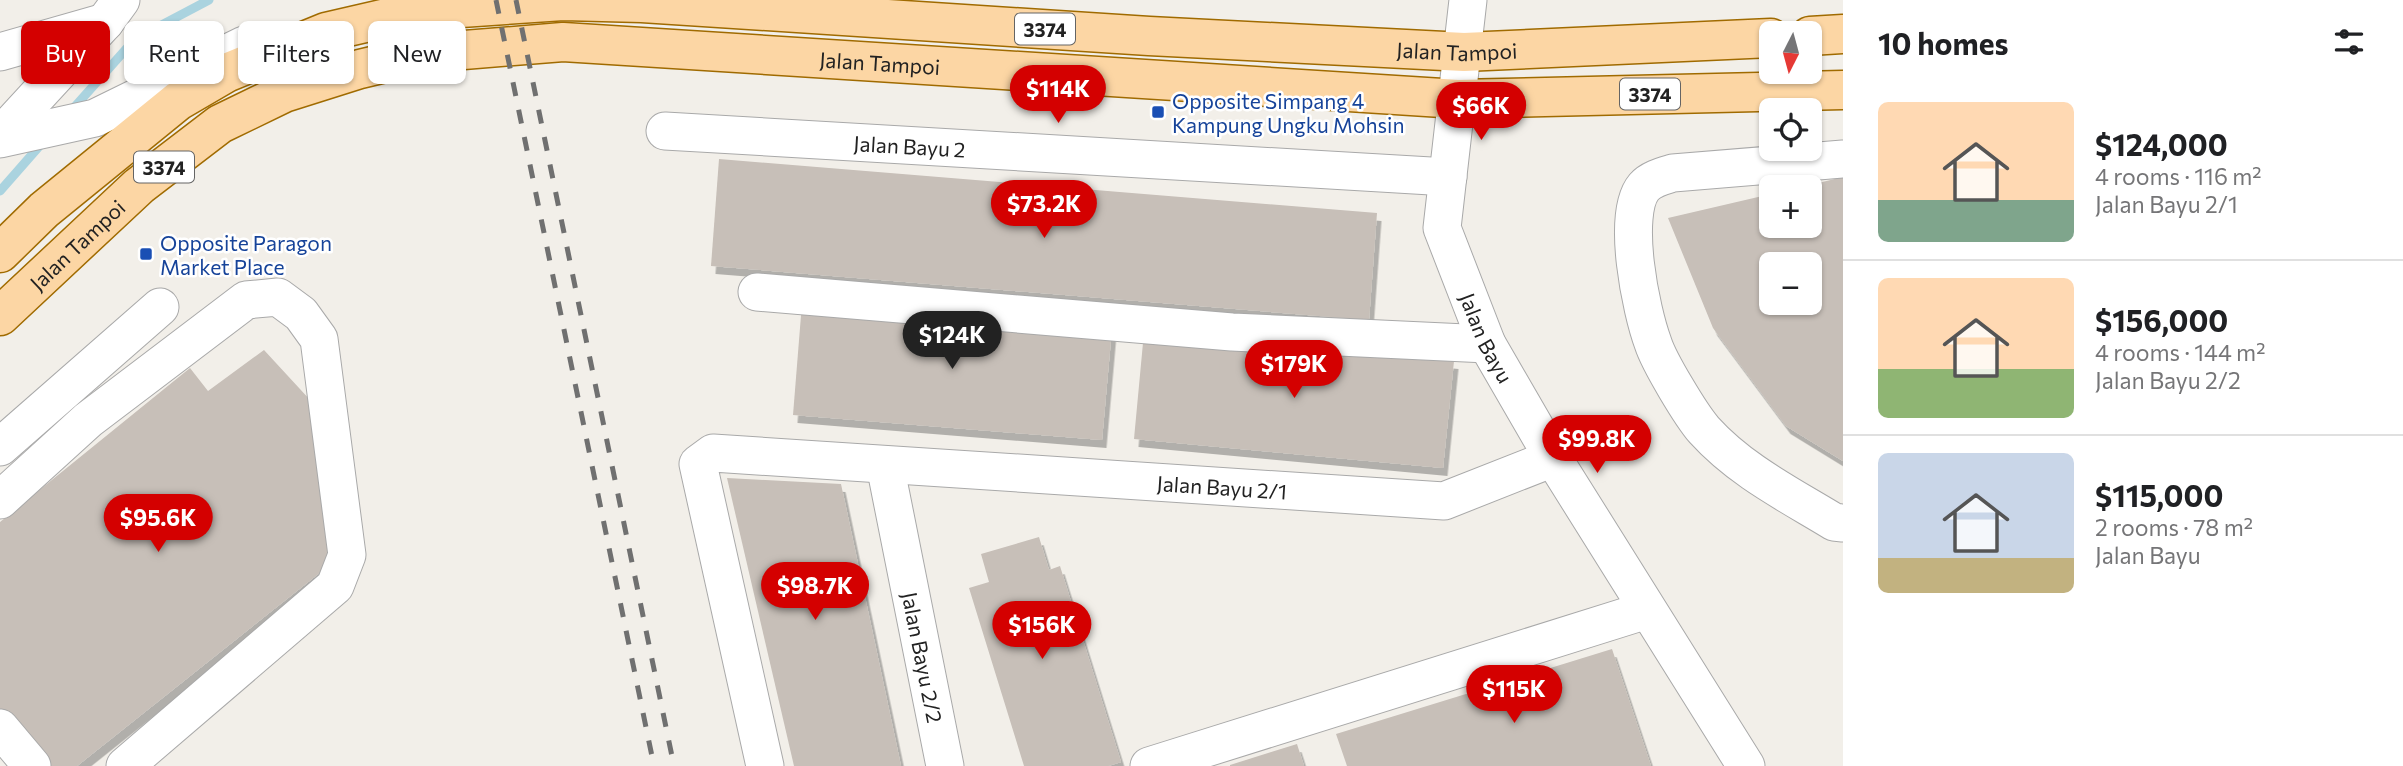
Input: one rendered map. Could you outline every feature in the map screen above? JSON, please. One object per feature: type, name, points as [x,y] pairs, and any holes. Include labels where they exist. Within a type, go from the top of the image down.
[{"type":"main road","name":"Jalan Tampoi","points":[[354,26],[417,11],[563,1],[641,1],[1149,36],[1464,52],[1759,39]]},
{"type":"main road","points":[[1822,35],[1843,34]]},
{"type":"main road","name":"Jalan Tampoi","points":[[0,316],[139,186],[220,124],[284,93],[360,69],[427,53],[563,42],[1458,99],[1843,90]]},
{"type":"main road","name":"Jalan Tampoi","points":[[0,253],[44,210],[178,101],[238,68]]},
{"type":"street","name":"Jalan Bayu","points":[[1468,0],[1442,229],[1487,344],[1553,458],[1746,766]]},
{"type":"street","points":[[7,137],[113,11]]},
{"type":"street","points":[[0,51],[113,11]]},
{"type":"street","points":[[7,137],[95,117],[238,48]]},
{"type":"street","name":"Jalan Bayu 2","points":[[665,131],[1448,177]]},
{"type":"street","points":[[1843,159],[1673,173],[1657,178],[1644,187],[1632,222],[1644,312],[1653,345],[1701,427],[1731,459],[1834,522],[1843,523]]},
{"type":"street","points":[[757,292],[1231,332],[1487,344]]},
{"type":"street","points":[[0,500],[88,420],[246,300],[278,297],[301,314],[319,339],[347,555],[335,586],[125,766]]},
{"type":"street","points":[[0,447],[160,307]]},
{"type":"street","name":"Jalan Bayu 2/1","points":[[765,766],[698,464],[713,453],[1444,501],[1553,458]]},
{"type":"street","name":"Jalan Bayu 2/2","points":[[885,465],[945,766]]},
{"type":"street","points":[[1149,766],[1647,610]]},
{"type":"street","points":[[0,728],[32,766]]},
{"type":"building","points":[[719,159],[1377,213],[1369,320],[711,266]]},
{"type":"building","points":[[1843,177],[1843,461],[1786,426],[1713,328],[1668,218],[1759,197],[1759,238],[1822,238],[1822,182]]},
{"type":"building","points":[[802,303],[1112,328],[1102,440],[793,415]]},
{"type":"building","points":[[1144,332],[1454,361],[1443,468],[1134,439]]},
{"type":"building","points":[[264,350],[323,414],[332,563],[77,766],[44,766],[0,710],[0,522],[190,368],[208,391]]},
{"type":"building","points":[[727,478],[841,484],[901,766],[794,766]]},
{"type":"building","points":[[1039,537],[1049,570],[1060,566],[1121,762],[1108,766],[1024,766],[969,588],[989,582],[981,554]]},
{"type":"building","points":[[1612,649],[1651,766],[1347,766],[1336,734]]},
{"type":"building","points":[[1297,744],[1304,766],[1230,766],[1230,765]]},
{"type":"waterway","points":[[71,111],[135,39],[209,0]]},
{"type":"waterway","points":[[0,191],[43,142]]},
{"type":"railway","points":[[496,0],[654,766]]},
{"type":"railway","points":[[516,0],[674,766]]},
{"type":"place","name":"Opposite Simpang 4 Kampung Ungku Mohsin","points":[[1158,112]]},
{"type":"place","name":"Opposite Paragon Market Place","points":[[146,254]]}]
